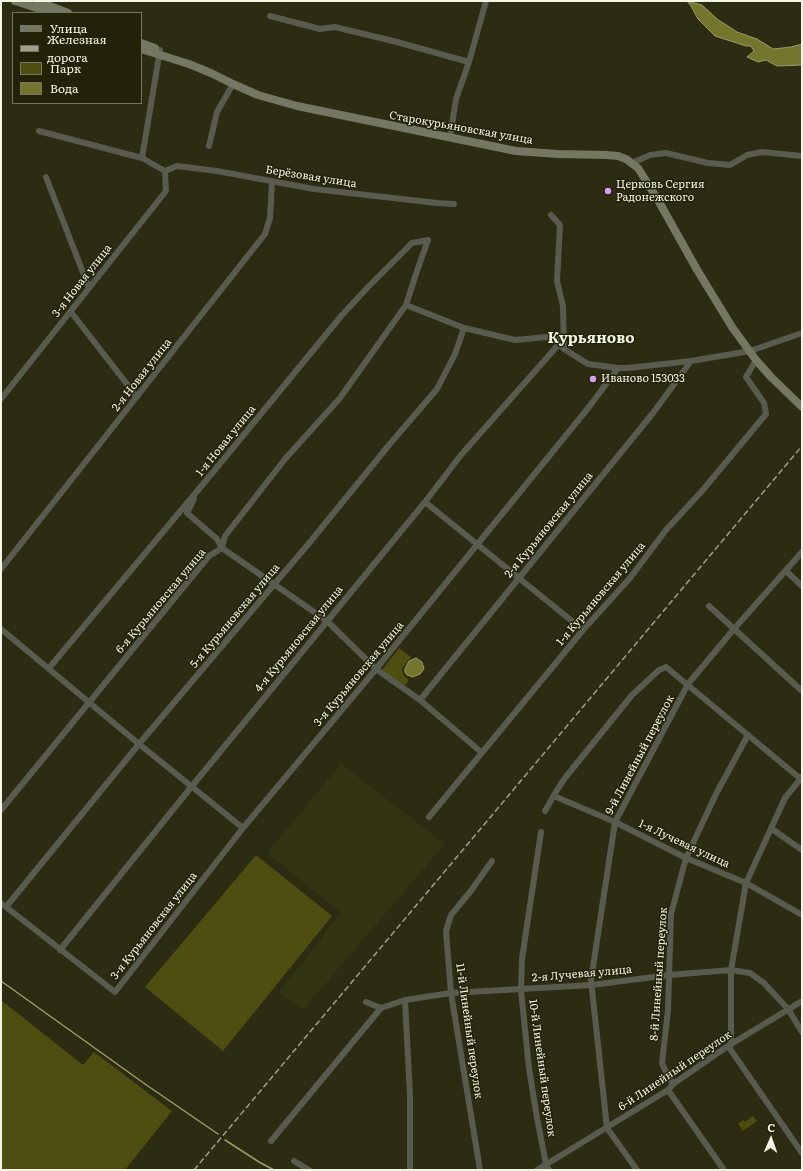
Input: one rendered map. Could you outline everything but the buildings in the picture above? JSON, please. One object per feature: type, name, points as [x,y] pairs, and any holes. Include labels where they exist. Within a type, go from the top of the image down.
[{"type":"main road","points":[[15,1],[49,12]]},
{"type":"main road","points":[[37,1],[65,12]]},
{"type":"main road","points":[[142,44],[159,52]]},
{"type":"main road","name":"Старокурьяновская улица","points":[[142,49],[159,52],[211,73],[258,95],[296,106],[516,151],[618,156],[632,163]]},
{"type":"main road","points":[[632,163],[638,168],[654,194],[696,268],[732,327],[756,360],[801,406]]},
{"type":"street","points":[[450,137],[456,99],[469,62],[486,1]]},
{"type":"street","points":[[270,16],[320,29],[335,27],[469,62]]},
{"type":"street","points":[[142,158],[159,52]]},
{"type":"street","points":[[209,146],[217,112],[233,84]]},
{"type":"street","points":[[39,131],[102,149],[142,158],[165,170]]},
{"type":"street","points":[[632,163],[650,156],[666,153],[708,163],[730,165],[747,155],[762,152],[802,156]]},
{"type":"street","name":"Берёзовая улица","points":[[165,170],[177,166],[216,171],[314,189],[437,204],[454,204]]},
{"type":"street","name":"3-я Новая улица","points":[[1,399],[166,191],[165,170]]},
{"type":"street","points":[[46,177],[89,288]]},
{"type":"street","name":"2-я Новая улица","points":[[1,569],[265,234],[270,218],[272,182]]},
{"type":"street","points":[[551,215],[560,225],[557,281],[563,306],[562,346]]},
{"type":"street","name":"6-я Курьяновская улица","points":[[1,810],[209,556],[222,548],[225,536],[285,459],[340,398],[406,305],[428,240]]},
{"type":"street","name":"1-я Новая улица","points":[[51,670],[342,315],[412,243],[428,240]]},
{"type":"street","points":[[406,305],[464,328],[515,340],[558,336],[562,346],[588,364],[618,368],[691,361],[750,351],[802,333]]},
{"type":"street","points":[[71,312],[137,397]]},
{"type":"street","name":"5-я Курьяновская улица","points":[[4,905],[275,584],[437,389],[455,354],[464,328]]},
{"type":"street","name":"4-я Курьяновская улица","points":[[60,950],[192,786],[425,502],[461,455],[562,346]]},
{"type":"street","name":"1-я Курьяновская улица","points":[[428,817],[583,630],[630,578],[666,530],[702,491],[766,414],[764,403],[746,376],[756,360]]},
{"type":"street","name":"2-я Курьяновская улица","points":[[420,700],[653,413],[691,361]]},
{"type":"street","name":"3-я Курьяновская улица","points":[[60,950],[115,992],[243,828],[376,669],[589,408],[618,368]]},
{"type":"street","points":[[200,488],[187,513],[217,539],[222,548],[327,621],[376,669],[420,700],[481,752]]},
{"type":"street","points":[[425,502],[583,630]]},
{"type":"street","name":"9-й Линейный переулок","points":[[607,1128],[591,980],[616,822],[688,684],[802,552]]},
{"type":"street","points":[[786,572],[802,586]]},
{"type":"street","points":[[709,606],[802,691]]},
{"type":"street","points":[[1,629],[243,828]]},
{"type":"street","points":[[545,811],[565,778],[632,695],[659,670],[666,667],[801,779],[785,798],[746,883],[731,970],[730,1046],[802,1153]]},
{"type":"street","name":"8-й Линейный переулок","points":[[673,1084],[662,1063],[668,1010],[671,914],[686,858],[717,792],[748,735]]},
{"type":"street","name":"1-я Лучевая улица","points":[[554,796],[616,822],[686,858],[746,883],[802,915]]},
{"type":"street","points":[[772,829],[802,850]]},
{"type":"street","name":"10-й Линейный переулок","points":[[541,832],[522,959],[521,990],[529,1068],[548,1167]]},
{"type":"street","name":"11-й Линейный переулок","points":[[480,1170],[451,993],[446,931],[451,915],[492,862]]},
{"type":"street","points":[[4,905],[60,950]]},
{"type":"street","name":"2-я Лучевая улица","points":[[381,1008],[404,1000],[451,993],[592,985],[669,975],[731,970],[750,973],[764,983],[788,1009],[802,1032]]},
{"type":"street","points":[[404,1000],[410,1095],[410,1170]]},
{"type":"street","name":"6-й Линейный переулок","points":[[537,1170],[548,1167],[668,1090],[673,1084],[730,1046],[802,1001]]},
{"type":"street","points":[[271,1141],[381,1008],[366,1002]]},
{"type":"street","points":[[668,1090],[724,1170]]},
{"type":"street","points":[[607,1128],[636,1170]]},
{"type":"street","points":[[294,1161],[309,1170]]},
{"type":"shaded area","points":[[341,764],[445,844],[303,1010],[279,992],[341,913],[267,853]]},
{"type":"green space","points":[[399,648],[411,657],[402,669],[404,676],[409,680],[405,686],[382,670]]},
{"type":"green space","points":[[256,855],[332,916],[223,1051],[145,987]]},
{"type":"green space","points":[[1,1000],[83,1065],[94,1052],[172,1111],[125,1170],[1,1170]]},
{"type":"green space","points":[[753,1116],[757,1121],[743,1131],[738,1124],[743,1120],[745,1122]]},
{"type":"water","points":[[687,1],[702,5],[717,19],[737,32],[757,39],[773,49],[802,44],[802,65],[777,66],[766,60],[758,62],[747,57],[754,51],[751,46],[746,46],[715,36],[698,19]]},
{"type":"water","points":[[416,658],[422,662],[424,669],[420,674],[413,677],[407,675],[405,669],[409,661]]},
{"type":"waterway","points":[[1,981],[145,1084],[218,1134]]},
{"type":"waterway","points":[[225,1140],[274,1170]]},
{"type":"railway","points":[[194,1170],[802,446]]},
{"type":"place","name":"Церковь Сергия Радонежского","points":[[608,191]]},
{"type":"place","name":"Иваново 153033","points":[[593,379]]},
{"type":"district","name":"Курьяново","points":[[591,339]]}]
